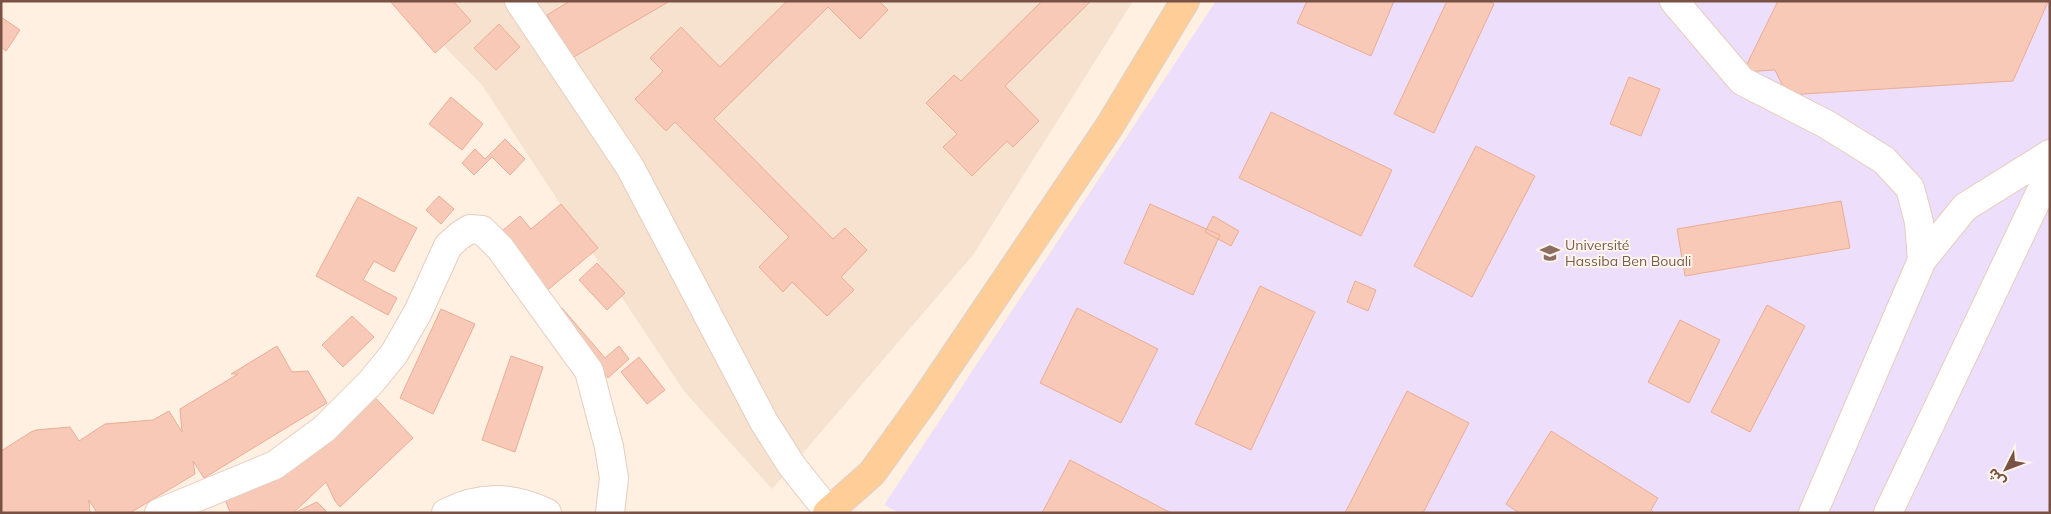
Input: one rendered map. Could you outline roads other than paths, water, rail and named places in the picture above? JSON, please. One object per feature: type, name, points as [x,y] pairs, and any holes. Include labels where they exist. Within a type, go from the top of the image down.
[{"type":"main road","points":[[828,512],[872,473],[924,401],[1109,127],[1185,1]]},
{"type":"street","points":[[519,1],[630,167],[764,422],[792,466],[828,512]]},
{"type":"street","points":[[1674,1],[1742,81],[1826,124],[1884,160],[1910,188],[1919,222],[1922,260]]},
{"type":"street","points":[[1813,513],[1922,260],[1964,207],[2050,154]]},
{"type":"street","points":[[1888,513],[2050,172]]},
{"type":"street","points":[[159,513],[274,465],[324,429],[372,382],[394,354],[418,312],[448,246],[458,236],[470,229],[482,230],[500,248],[589,371],[609,447],[614,478],[610,513]]},
{"type":"street","points":[[446,513],[477,500],[492,500],[517,502],[547,513]]},
{"type":"place","name":"Université Hassiba Ben Bouali","points":[[1550,253]]}]
